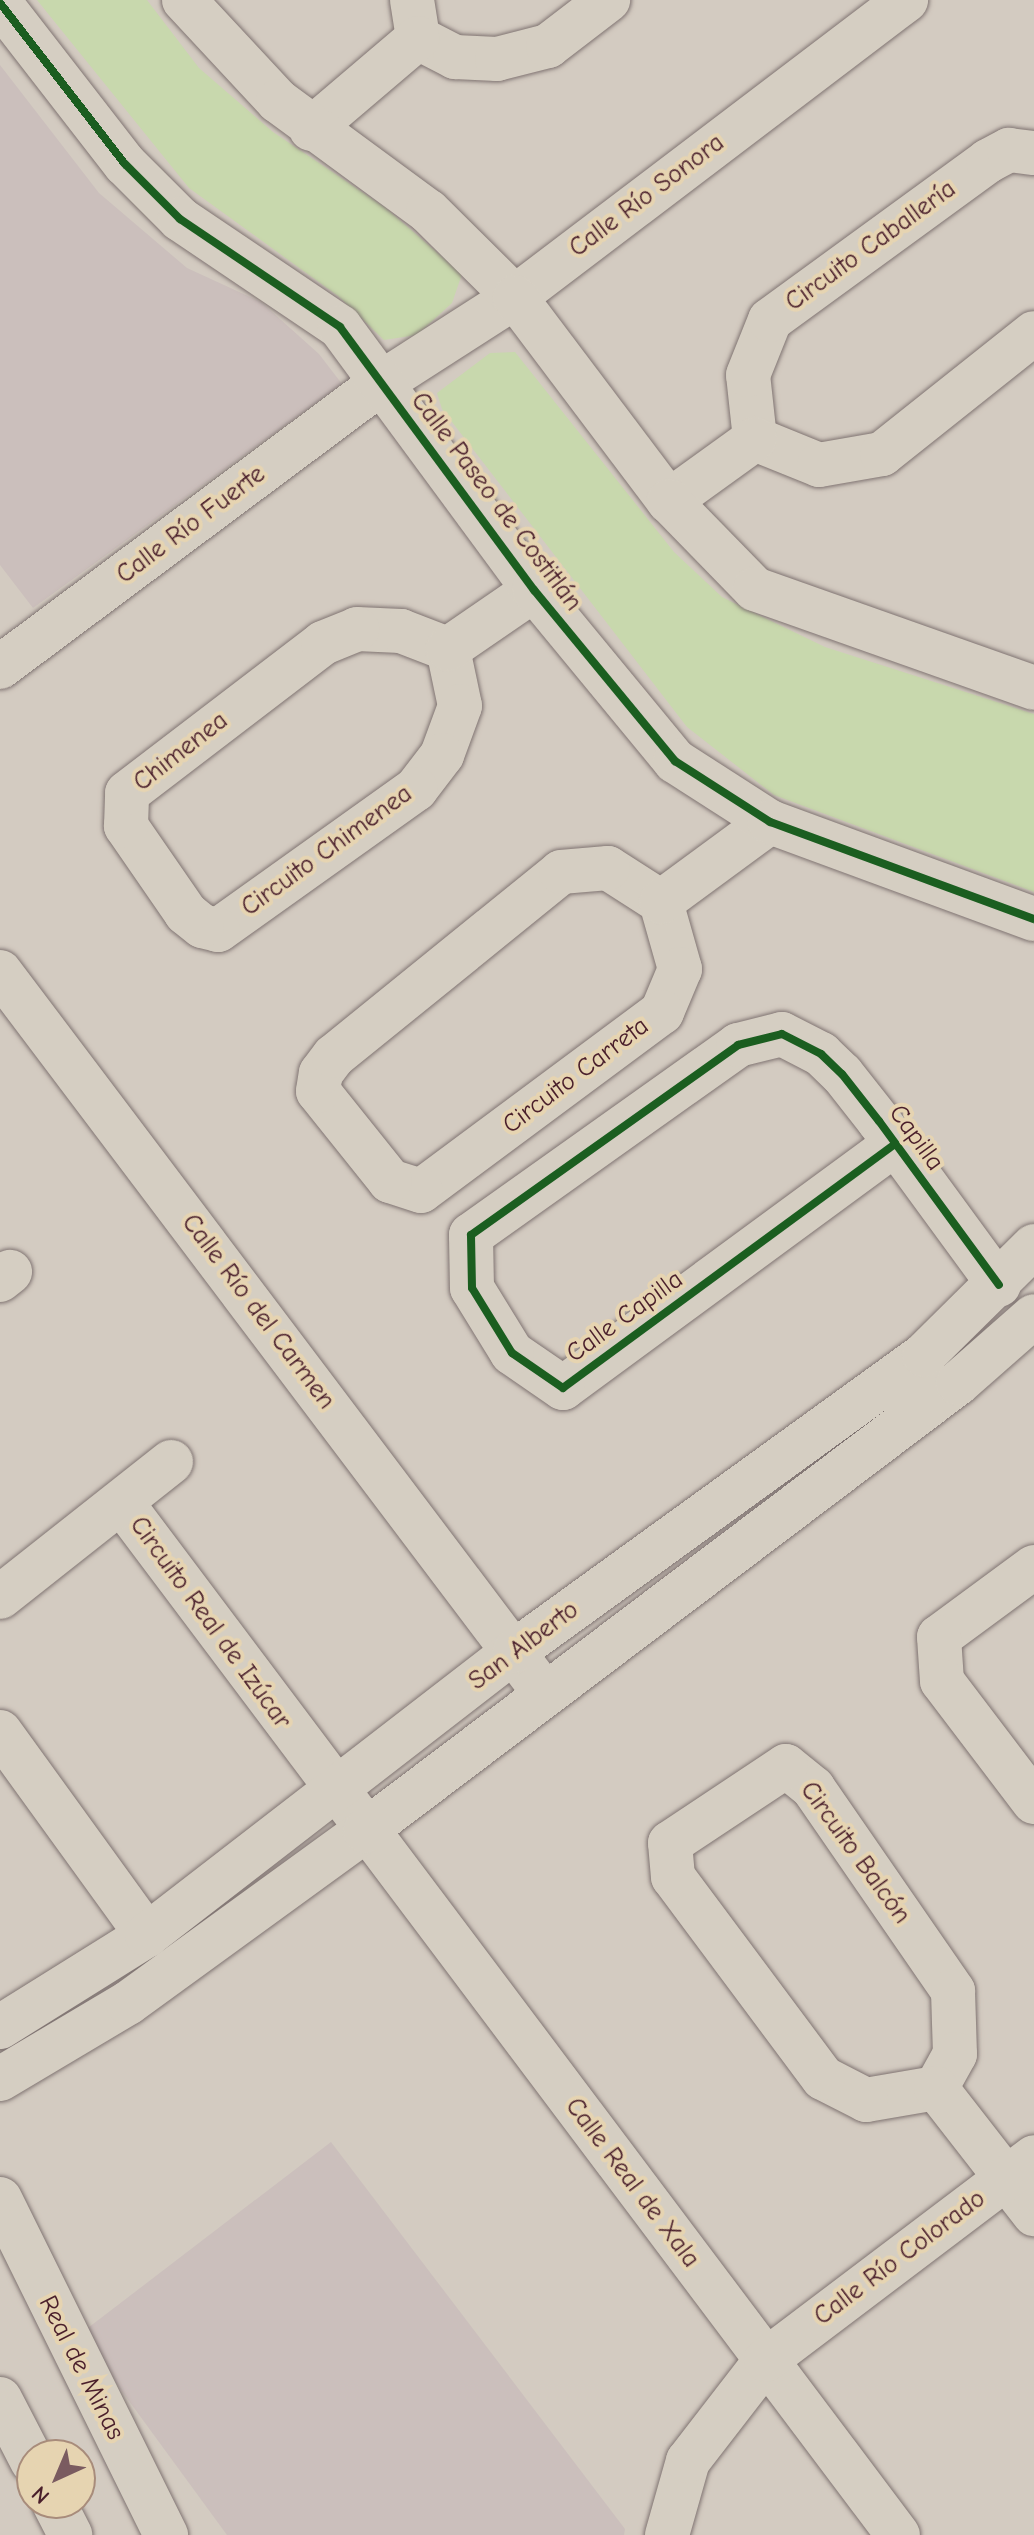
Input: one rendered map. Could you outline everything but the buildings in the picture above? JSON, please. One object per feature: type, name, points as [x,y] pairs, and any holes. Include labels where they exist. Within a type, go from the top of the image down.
[{"type":"street","points":[[184,0],[210,33],[311,129],[428,211],[515,297],[669,501],[755,589],[1034,688]]},
{"type":"street","points":[[311,129],[415,19],[455,57],[497,59],[548,46],[608,0]]},
{"type":"street","name":"Calle Río Sonora","points":[[381,383],[515,297],[906,0]]},
{"type":"street","name":"Calle Paseo de Costitlán","points":[[0,3],[125,164],[180,219],[340,327],[534,590],[675,761],[770,822],[1034,919]]},
{"type":"street","name":"Circuito Caballería","points":[[755,439],[748,375],[770,320],[988,161],[1009,150],[1033,152]]},
{"type":"street","points":[[669,501],[755,439],[819,465],[882,454],[1034,333]]},
{"type":"street","name":"Calle Río Fuerte","points":[[7,648],[381,383]]},
{"type":"street","points":[[448,649],[534,590]]},
{"type":"street","name":"Chimenea","points":[[202,926],[186,913],[126,826],[127,793],[323,643],[357,629],[401,631],[448,649]]},
{"type":"street","name":"Circuito Chimenea","points":[[202,926],[218,930],[416,789],[442,755],[460,706],[448,649]]},
{"type":"street","points":[[661,902],[770,822]]},
{"type":"street","name":"Circuito Carreta","points":[[608,868],[661,902],[680,969],[662,1012],[421,1191],[390,1181],[318,1091],[321,1073],[334,1056],[561,872],[608,868]]},
{"type":"street","name":"Calle Río del Carmen","points":[[0,972],[545,1694]]},
{"type":"street","name":"Capilla","points":[[782,1034],[821,1054],[842,1074],[999,1285]]},
{"type":"street","name":"Calle Capilla","points":[[782,1034],[738,1045],[471,1235],[472,1288],[512,1353],[563,1388],[895,1144]]},
{"type":"street","name":"San Alberto","points":[[0,2027],[147,1935],[515,1651],[924,1355],[999,1285],[1034,1246]]},
{"type":"street","name":"San Alberto","points":[[0,2079],[128,2003],[365,1831],[958,1383],[1034,1316]]},
{"type":"street","points":[[122,1503],[171,1462]]},
{"type":"street","name":"Circuito Real de Izúcar","points":[[0,1597],[122,1503],[365,1831]]},
{"type":"street","points":[[1034,1567],[939,1637],[942,1681],[1034,1802]]},
{"type":"street","points":[[0,1732],[147,1935]]},
{"type":"street","name":"Circuito Balcón","points":[[786,1766],[813,1788],[953,1991],[955,2054],[936,2088],[866,2100],[823,2078],[673,1877],[670,1843],[786,1766]]},
{"type":"street","name":"Calle Real de Xala","points":[[365,1831],[898,2535]]},
{"type":"street","points":[[936,2088],[1020,2167],[1034,2214]]},
{"type":"street","name":"Calle Río Colorado","points":[[667,2535],[688,2461],[766,2360],[1020,2167]]},
{"type":"street","name":"Real de Minas","points":[[0,2199],[166,2535]]},
{"type":"street","points":[[0,2399],[21,2439]]},
{"type":"shaded area","points":[[0,65],[99,193],[187,268],[261,302],[319,354],[342,384],[33,608],[0,565]]},
{"type":"shaded area","points":[[331,2142],[625,2529],[624,2535],[227,2535],[80,2334]]},
{"type":"green space","points":[[37,0],[147,0],[199,68],[273,132],[386,208],[462,274],[452,303],[417,335],[384,340],[338,296],[189,188]]},
{"type":"green space","points":[[515,352],[674,552],[722,597],[825,647],[1034,714],[1034,892],[774,795],[687,727],[442,409],[437,393],[490,353]]},
{"type":"cycle path","points":[[0,3],[125,164],[180,219],[340,327],[534,590],[675,761],[770,822],[1034,919]]},
{"type":"cycle path","points":[[895,1144],[563,1388],[512,1353],[472,1288],[471,1235],[738,1045],[782,1034],[821,1054],[842,1074],[879,1121],[999,1285]]}]
